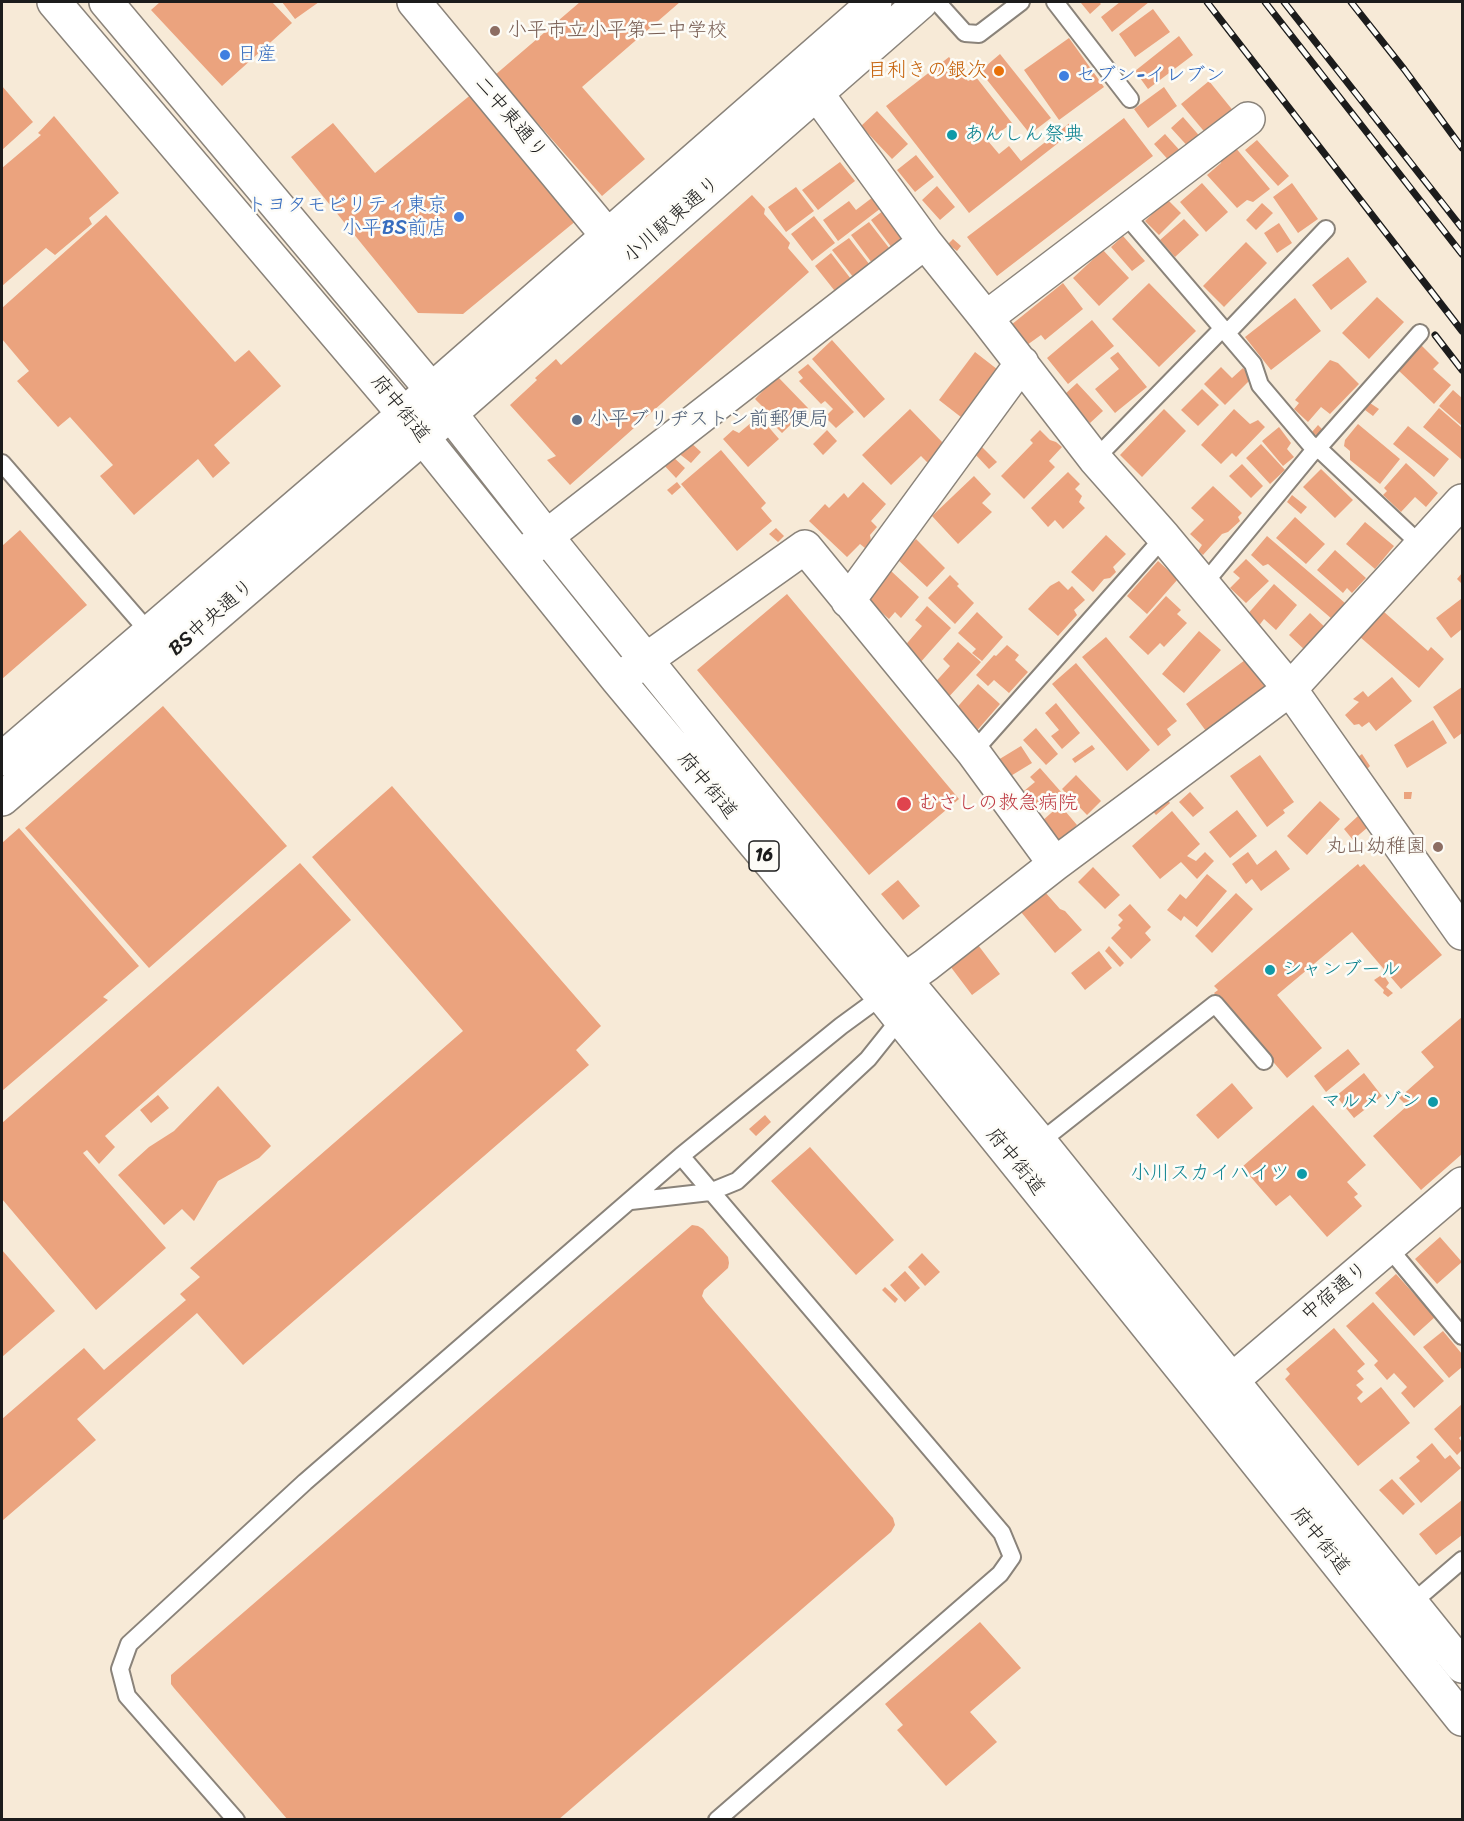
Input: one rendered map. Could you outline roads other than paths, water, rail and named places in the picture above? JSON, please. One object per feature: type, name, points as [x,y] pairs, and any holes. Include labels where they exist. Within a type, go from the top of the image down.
[{"type":"street","name":"府中街道","points":[[54,2],[413,425],[618,680],[905,991],[1040,1142],[1462,1719]]},
{"type":"street","name":"府中街道","points":[[106,2],[441,402],[646,659],[1220,1390],[1412,1603],[1462,1666]]},
{"type":"street","name":"二中東通り","points":[[414,2],[607,235]]},
{"type":"street","name":"小川駅東通り","points":[[413,425],[808,81],[875,2]]},
{"type":"street","name":"小川駅東通り","points":[[441,402],[607,235],[808,81],[921,2]]},
{"type":"street","points":[[808,81],[926,242],[1095,459],[1164,537],[1290,689],[1462,933]]},
{"type":"street","points":[[986,318],[1248,119]]},
{"type":"street","points":[[520,557],[926,242]]},
{"type":"street","points":[[848,601],[1022,363]]},
{"type":"street","name":"BS中央通り","points":[[2,759],[149,632],[413,425]]},
{"type":"street","name":"BS中央通り","points":[[2,799],[413,425]]},
{"type":"street","points":[[905,991],[1055,864],[1290,689],[1462,501]]},
{"type":"street","points":[[618,680],[805,547],[973,752],[1055,864]]},
{"type":"street","name":"中宿通り","points":[[1220,1390],[1462,1184]]},
{"type":"lane","points":[[937,2],[965,33],[979,34],[1021,2]]},
{"type":"lane","points":[[1055,2],[1131,99]]},
{"type":"lane","points":[[1124,213],[1253,364],[1260,385],[1310,444],[1318,448],[1422,546]]},
{"type":"lane","points":[[1095,459],[1326,229]]},
{"type":"lane","points":[[1203,585],[1311,454],[1420,333]]},
{"type":"lane","points":[[4,472],[149,632]]},
{"type":"lane","points":[[973,752],[1164,537]]},
{"type":"lane","points":[[236,1820],[127,1696],[120,1668],[129,1644],[305,1482],[681,1156],[842,1026],[905,991]]},
{"type":"lane","points":[[631,1201],[710,1192],[737,1181],[868,1059],[905,991]]},
{"type":"lane","points":[[1040,1142],[1215,1004],[1264,1061]]},
{"type":"lane","points":[[681,1156],[1002,1533],[1012,1557],[1000,1574],[717,1820]]},
{"type":"lane","points":[[1388,1247],[1462,1336]]},
{"type":"lane","points":[[1412,1603],[1462,1560]]},
{"type":"railway","points":[[1207,2],[1462,331]]},
{"type":"railway","points":[[1265,2],[1462,254]]},
{"type":"railway","points":[[1284,2],[1462,228]]},
{"type":"railway","points":[[1351,2],[1462,148]]},
{"type":"railway","points":[[1435,335],[1462,370]]},
{"type":"place","name":"小平市立小平第二中学校","points":[[495,31]]},
{"type":"place","name":"日産","points":[[225,55]]},
{"type":"place","name":"目利きの銀次","points":[[999,71]]},
{"type":"place","name":"セブン-イレブン","points":[[1064,76]]},
{"type":"place","name":"あんしん祭典","points":[[952,135]]},
{"type":"place","name":"トヨタモビリティ東京 小平BS前店","points":[[459,217]]},
{"type":"place","name":"小平ブリヂストン前郵便局","points":[[577,420]]},
{"type":"place","name":"むさしの救急病院","points":[[904,804]]},
{"type":"place","name":"丸山幼稚園","points":[[1438,847]]},
{"type":"place","name":"シャンブール","points":[[1270,970]]},
{"type":"place","name":"マルメゾン","points":[[1433,1102]]},
{"type":"place","name":"小川スカイハイツ","points":[[1302,1174]]}]
